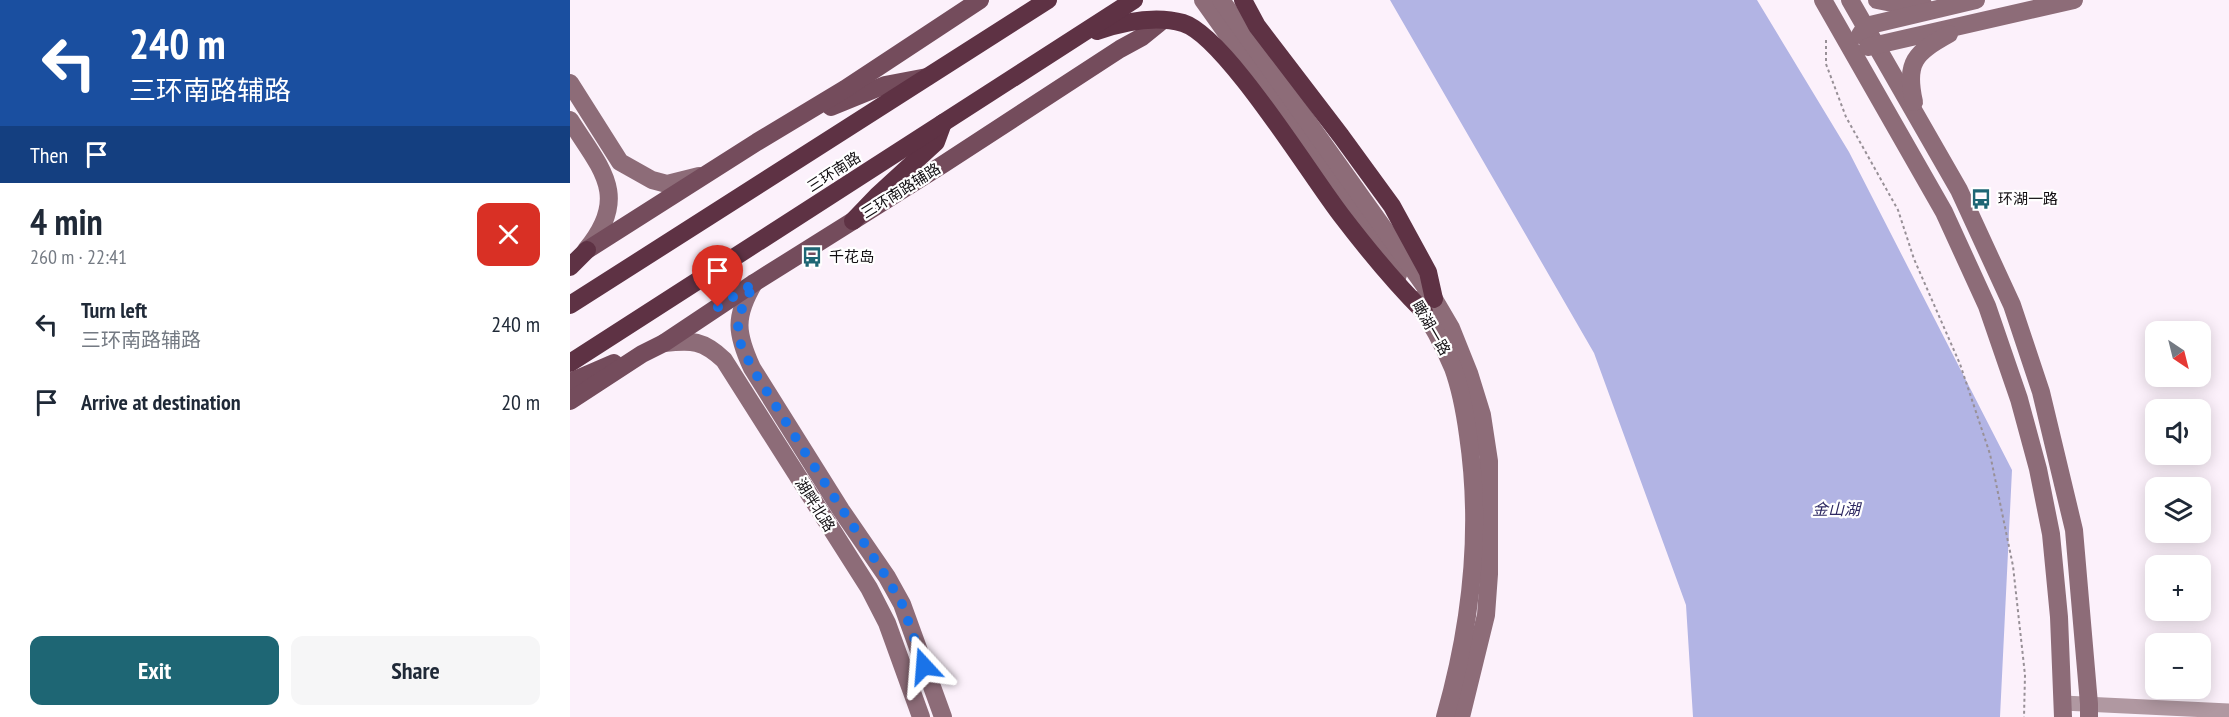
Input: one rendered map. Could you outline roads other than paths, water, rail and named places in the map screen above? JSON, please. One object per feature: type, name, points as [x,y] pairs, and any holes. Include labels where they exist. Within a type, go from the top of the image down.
[{"type":"highway","name":"三环南路","points":[[570,305],[1048,0]]},
{"type":"highway","name":"三环南路","points":[[570,363],[1134,0]]},
{"type":"highway","points":[[1243,0],[1257,26],[1392,206],[1428,272],[1429,305]]},
{"type":"highway","points":[[1073,39],[1131,21],[1163,20],[1183,23],[1199,32],[1218,49],[1260,102],[1341,215],[1398,286],[1429,305]]},
{"type":"highway","points":[[853,221],[936,142],[943,123]]},
{"type":"highway","points":[[570,267],[587,250]]},
{"type":"main road","points":[[587,250],[809,111],[980,0]]},
{"type":"main road","name":"三环南路辅路","points":[[636,358],[664,344],[754,283],[1142,37],[1163,20]]},
{"type":"main road","points":[[809,111],[830,108],[885,85],[927,77]]},
{"type":"main road","points":[[570,382],[618,361],[636,358]]},
{"type":"main road","points":[[570,401],[636,358]]},
{"type":"street","name":"瞰湖一路","points":[[1203,0],[1429,305],[1451,328],[1469,373],[1482,415],[1489,461],[1489,574],[1486,615],[1461,717]]},
{"type":"street","name":"瞰湖一路","points":[[1221,0],[1429,305],[1437,332],[1454,370],[1464,408],[1474,499],[1472,575],[1467,614],[1445,717]]},
{"type":"street","points":[[1823,0],[1944,212],[1987,306],[2019,399],[2038,469],[2051,534],[2059,617],[2063,710],[2229,711]]},
{"type":"street","points":[[1850,0],[1959,190],[2012,305],[2041,392],[2074,530],[2089,711]]},
{"type":"street","points":[[1877,0],[1907,6],[1956,5]]},
{"type":"street","points":[[1851,48],[1866,26],[1976,0]]},
{"type":"street","points":[[1851,48],[1877,46],[2074,0]]},
{"type":"street","points":[[1917,115],[1911,88],[1910,73],[1913,62],[1920,53],[1962,26]]},
{"type":"street","points":[[570,83],[620,162],[652,180],[667,184],[707,174]]},
{"type":"street","points":[[570,120],[603,172],[609,189],[609,202],[602,228],[587,250],[570,262]]},
{"type":"street","name":"湖畔北路","points":[[754,283],[740,313],[738,327],[741,345],[752,368],[902,604],[943,717]]},
{"type":"street","name":"湖畔北路","points":[[664,344],[696,341],[711,347],[724,360],[869,588],[891,634],[921,717]]},
{"type":"water","name":"金山湖","points":[[1390,0],[1757,0],[1849,152],[2012,470],[2000,717],[1693,717],[1686,605],[1594,353]]},
{"type":"place","name":"环湖一路","points":[[1981,199]]},
{"type":"place","name":"千花岛","points":[[812,257]]}]
